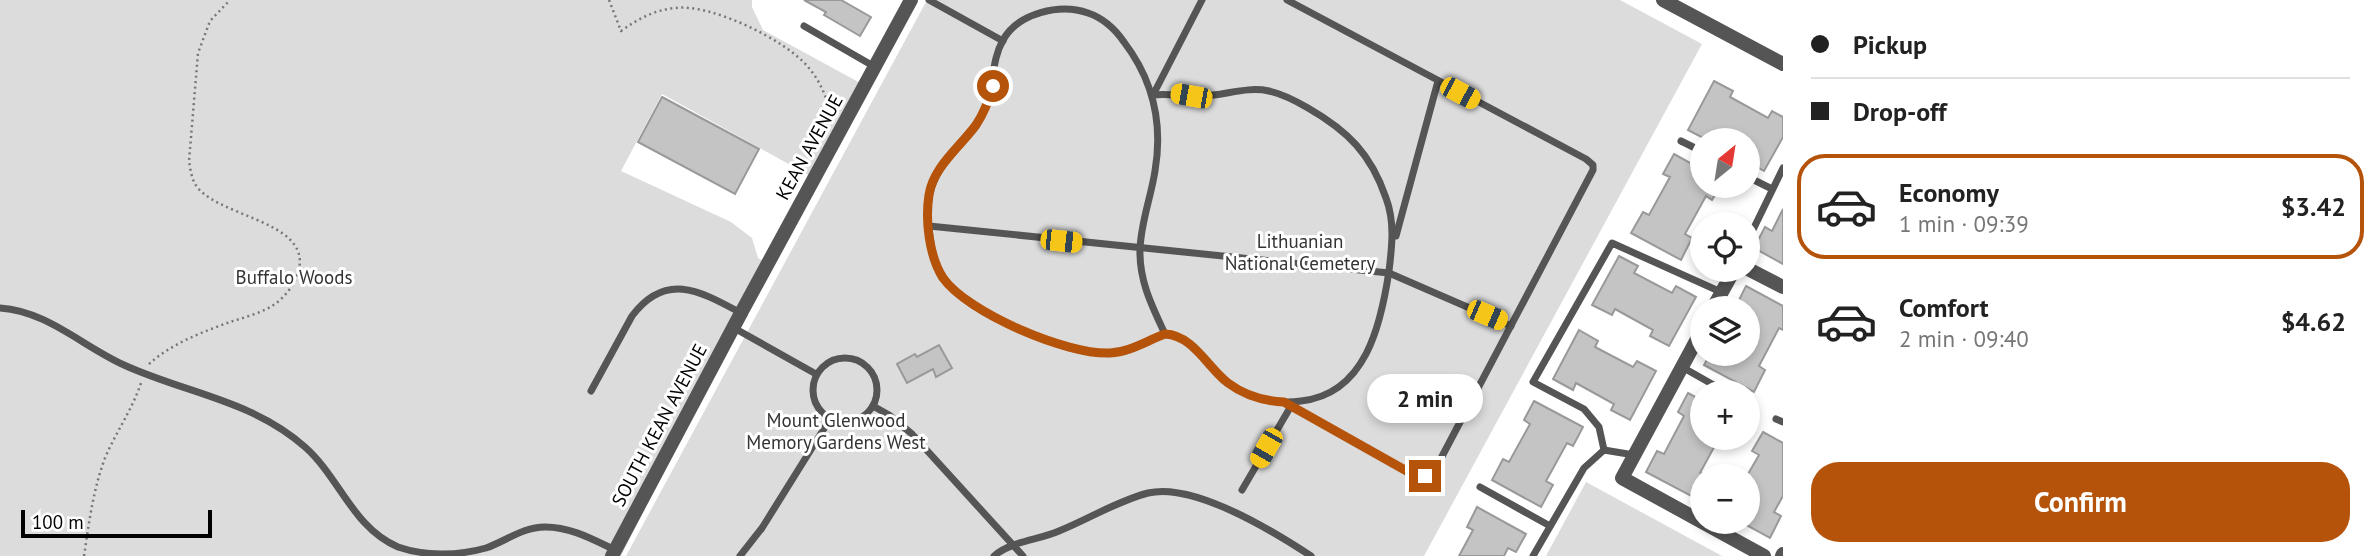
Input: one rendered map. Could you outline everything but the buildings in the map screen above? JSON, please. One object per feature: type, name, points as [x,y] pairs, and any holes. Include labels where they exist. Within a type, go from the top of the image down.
[{"type":"street","name":"KEAN AVENUE","points":[[741,313],[911,0]]},
{"type":"street","points":[[1663,0],[1783,64]]},
{"type":"street","points":[[1760,276],[1783,288]]},
{"type":"street","points":[[1720,296],[1727,282]]},
{"type":"street","name":"SOUTH KEAN AVENUE","points":[[614,553],[741,313]]},
{"type":"street","points":[[1690,352],[1622,478],[1764,556]]},
{"type":"lane","points":[[929,0],[1003,41]]},
{"type":"lane","points":[[1153,95],[1202,0]]},
{"type":"lane","points":[[1165,334],[1146,293],[1140,249],[1157,152],[1153,95],[1133,55],[1111,27],[1079,10],[1054,10],[1032,16],[1012,28],[1003,41],[985,108],[978,122],[939,171],[929,192],[929,226],[933,255],[942,276],[950,286],[963,297],[1007,323],[1055,343],[1093,352],[1124,351],[1165,334],[1180,338],[1194,348],[1229,384],[1261,399],[1287,404],[1412,474],[1425,476],[1434,471],[1591,175],[1592,166],[1586,159],[1287,0]]},
{"type":"lane","points":[[804,26],[875,67]]},
{"type":"lane","points":[[1287,404],[1317,398],[1347,380],[1358,369],[1377,331],[1393,246],[1438,81]]},
{"type":"lane","points":[[1153,95],[1167,93],[1204,96],[1239,90],[1270,91],[1301,104],[1328,120],[1350,136],[1365,154],[1378,177],[1387,200],[1393,246]]},
{"type":"lane","points":[[1681,141],[1690,146]]},
{"type":"lane","points":[[1760,215],[1783,168]]},
{"type":"lane","points":[[1760,184],[1772,190]]},
{"type":"lane","points":[[929,226],[1389,273],[1511,326]]},
{"type":"lane","points":[[1604,450],[1599,427],[1584,409],[1534,382],[1612,243],[1722,292]]},
{"type":"lane","points":[[591,391],[632,316],[640,305],[659,292],[683,288],[694,290],[741,313]]},
{"type":"lane","points":[[0,308],[37,316],[117,362],[226,401],[274,425],[321,463],[362,522],[384,540],[408,551],[435,555],[469,552],[486,548],[529,529],[542,527],[566,529],[614,553]]},
{"type":"lane","points":[[733,327],[816,374]]},
{"type":"lane","points":[[840,358],[861,362],[875,378],[877,387],[873,406],[867,413],[850,422],[830,419],[822,413],[813,399],[816,374],[830,361],[840,358]]},
{"type":"lane","points":[[1682,367],[1705,380]]},
{"type":"lane","points":[[1242,490],[1287,404]]},
{"type":"lane","points":[[873,406],[912,434],[1023,556]]},
{"type":"lane","points":[[740,556],[762,528],[830,419]]},
{"type":"lane","points":[[1604,450],[1635,455]]},
{"type":"lane","points":[[1533,556],[1584,468],[1604,450]]},
{"type":"lane","points":[[1480,487],[1550,526]]},
{"type":"lane","points":[[994,556],[1004,549],[1057,532],[1131,498],[1150,492],[1175,491],[1203,499],[1237,514],[1311,556]]},
{"type":"path","points":[[84,556],[93,497],[105,459],[136,398],[149,363],[169,349],[275,304],[286,293],[298,272],[298,252],[291,241],[278,231],[203,192],[194,183],[191,173],[189,161],[198,53],[210,21],[230,0]]},
{"type":"path","points":[[609,0],[621,31],[654,12],[677,7],[699,9],[735,21],[783,46],[807,65],[819,82],[830,107],[833,144]]},
{"type":"green space","name":"Buffalo Woods","points":[[0,0],[752,0],[752,7],[763,30],[864,85],[814,178],[662,94],[621,171],[731,222],[752,238],[758,258],[768,264],[772,257],[621,556],[0,556]]},
{"type":"green space","name":"Lithuanian National Cemetery","points":[[927,0],[1620,0],[1702,44],[1424,556],[626,556]]},
{"type":"green space","points":[[1586,482],[1722,556],[1546,556]]},
{"type":"route","points":[[993,86],[978,122],[939,171],[929,192],[929,226],[933,255],[942,276],[950,286],[979,308],[1007,323],[1073,348],[1108,353],[1124,351],[1171,334],[1194,348],[1229,384],[1246,394],[1284,402],[1412,474],[1425,476]]},
{"type":"park label","name":"Mount Glenwood Memory Gardens West","points":[[836,431]]}]
